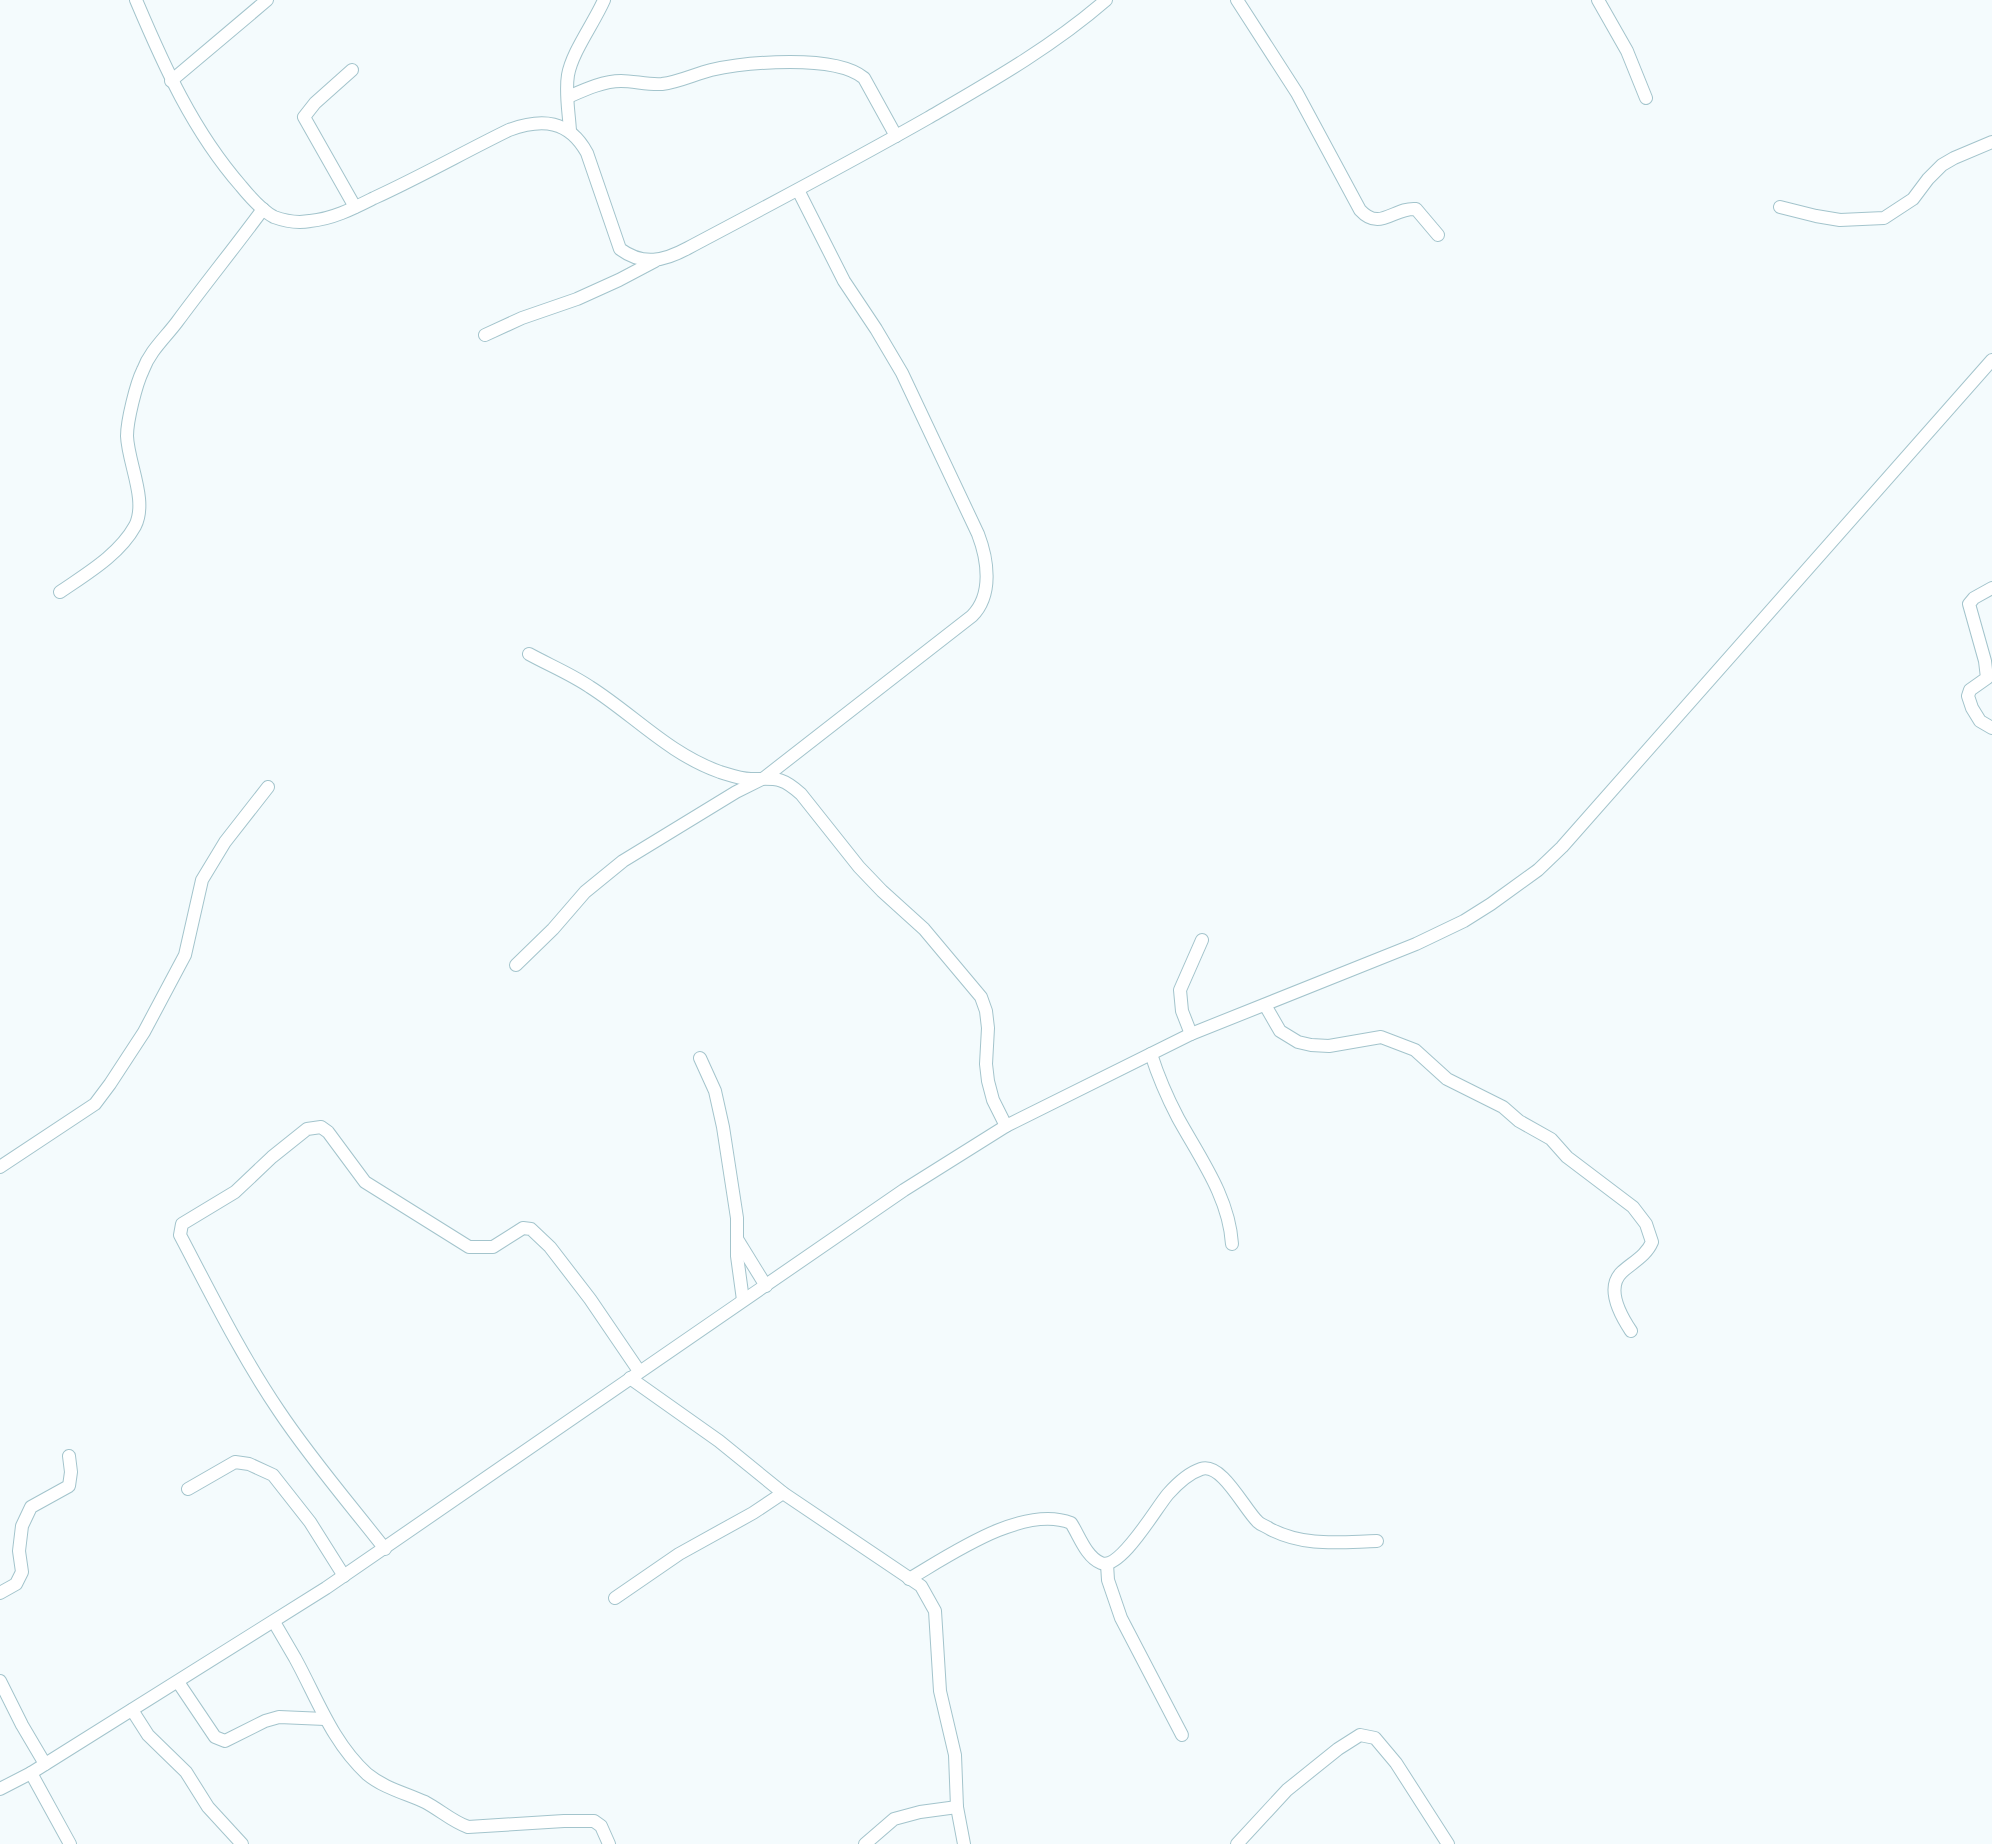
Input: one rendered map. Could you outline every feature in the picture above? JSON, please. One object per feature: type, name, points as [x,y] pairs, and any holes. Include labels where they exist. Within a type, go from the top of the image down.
[{"type":"street","points":[[136,0],[171,81],[210,148],[242,188],[263,209],[275,217],[310,222],[327,218],[399,187],[509,130],[526,124],[545,123],[558,125],[570,131],[580,140],[587,153],[620,249],[634,258],[656,260]]},
{"type":"street","points":[[171,81],[267,0]]},
{"type":"street","points":[[570,131],[568,74],[580,44],[594,24],[604,0]]},
{"type":"street","points":[[485,335],[522,318],[577,299],[656,260],[680,253],[798,190],[992,81],[1052,43],[1106,0]]},
{"type":"street","points":[[1237,0],[1297,93],[1360,210],[1372,219],[1379,220],[1407,208],[1416,209],[1438,235]]},
{"type":"street","points":[[1598,0],[1627,51],[1646,98]]},
{"type":"street","points":[[568,97],[595,86],[618,81],[662,84],[741,64],[780,62],[826,64],[846,67],[864,78],[896,136]]},
{"type":"street","points":[[352,70],[315,103],[304,117],[355,207]]},
{"type":"street","points":[[1780,207],[1840,220],[1884,218],[1912,199],[1928,178],[1942,165],[1992,142]]},
{"type":"street","points":[[516,966],[553,929],[585,892],[623,861],[736,792],[764,778],[978,609],[987,580],[983,549],[978,534],[902,374],[844,281],[798,190]]},
{"type":"street","points":[[60,592],[122,545],[135,525],[139,512],[138,492],[127,433],[142,372],[150,354],[263,209]]},
{"type":"street","points":[[0,1789],[31,1773],[178,1682],[385,1549],[903,1190],[1006,1126],[1191,1034],[1416,945],[1464,921],[1491,904],[1538,870],[1562,847],[1992,360]]},
{"type":"street","points":[[1992,588],[1970,600],[1969,604],[1989,677],[1970,690],[1968,696],[1980,721],[1992,728]]},
{"type":"street","points":[[530,654],[590,687],[689,758],[735,777],[749,779],[771,777],[792,785],[859,867],[924,929],[981,997],[988,1028],[986,1064],[988,1081],[993,1100],[1006,1126]]},
{"type":"street","points":[[0,1167],[95,1104],[110,1084],[144,1032],[185,955],[202,880],[225,842],[268,787]]},
{"type":"street","points":[[1191,1034],[1182,1011],[1180,990],[1202,940]]},
{"type":"street","points":[[1265,1005],[1280,1031],[1298,1042],[1329,1046],[1381,1037],[1415,1050],[1446,1079],[1503,1107],[1519,1121],[1551,1139],[1567,1157],[1633,1207],[1646,1224],[1652,1242],[1649,1249],[1621,1273],[1615,1284],[1621,1316],[1631,1332]]},
{"type":"street","points":[[1151,1054],[1163,1087],[1215,1184],[1231,1228],[1232,1244]]},
{"type":"street","points":[[700,1058],[715,1091],[723,1127],[737,1218],[737,1256],[743,1300]]},
{"type":"street","points":[[385,1549],[303,1446],[278,1409],[247,1360],[180,1235],[182,1224],[236,1192],[272,1157],[307,1129],[321,1127],[328,1132],[365,1182],[469,1247],[493,1247],[523,1228],[531,1230],[550,1247],[590,1299],[634,1375],[783,1493],[921,1586],[936,1611],[940,1691],[955,1755],[957,1807],[964,1844]]},
{"type":"street","points":[[736,1238],[766,1286]]},
{"type":"street","points":[[0,1593],[16,1584],[22,1572],[19,1551],[22,1526],[31,1507],[69,1486],[71,1472],[69,1456]]},
{"type":"street","points":[[188,1489],[235,1462],[249,1464],[273,1475],[310,1522],[344,1576]]},
{"type":"street","points":[[909,1579],[984,1535],[1013,1525],[1053,1519],[1071,1523],[1094,1559],[1102,1564],[1113,1562],[1129,1547],[1177,1485],[1201,1469],[1210,1468],[1220,1474],[1259,1522],[1282,1535],[1315,1543],[1377,1541]]},
{"type":"street","points":[[615,1598],[679,1554],[753,1513],[783,1493]]},
{"type":"street","points":[[1107,1564],[1108,1580],[1121,1618],[1182,1735]]},
{"type":"street","points":[[274,1622],[295,1657],[325,1719],[340,1744],[368,1775],[386,1786],[439,1810],[460,1825],[468,1827],[594,1821],[602,1826],[609,1844]]},
{"type":"street","points":[[0,1681],[45,1764]]},
{"type":"street","points":[[178,1682],[215,1737],[225,1741],[279,1717],[325,1719]]},
{"type":"street","points":[[132,1710],[148,1735],[186,1772],[208,1807],[242,1844]]},
{"type":"street","points":[[1237,1844],[1287,1790],[1338,1749],[1360,1735],[1375,1738],[1396,1763],[1448,1844]]},
{"type":"street","points":[[31,1773],[70,1844]]},
{"type":"street","points":[[865,1844],[894,1819],[920,1812],[957,1807]]}]
